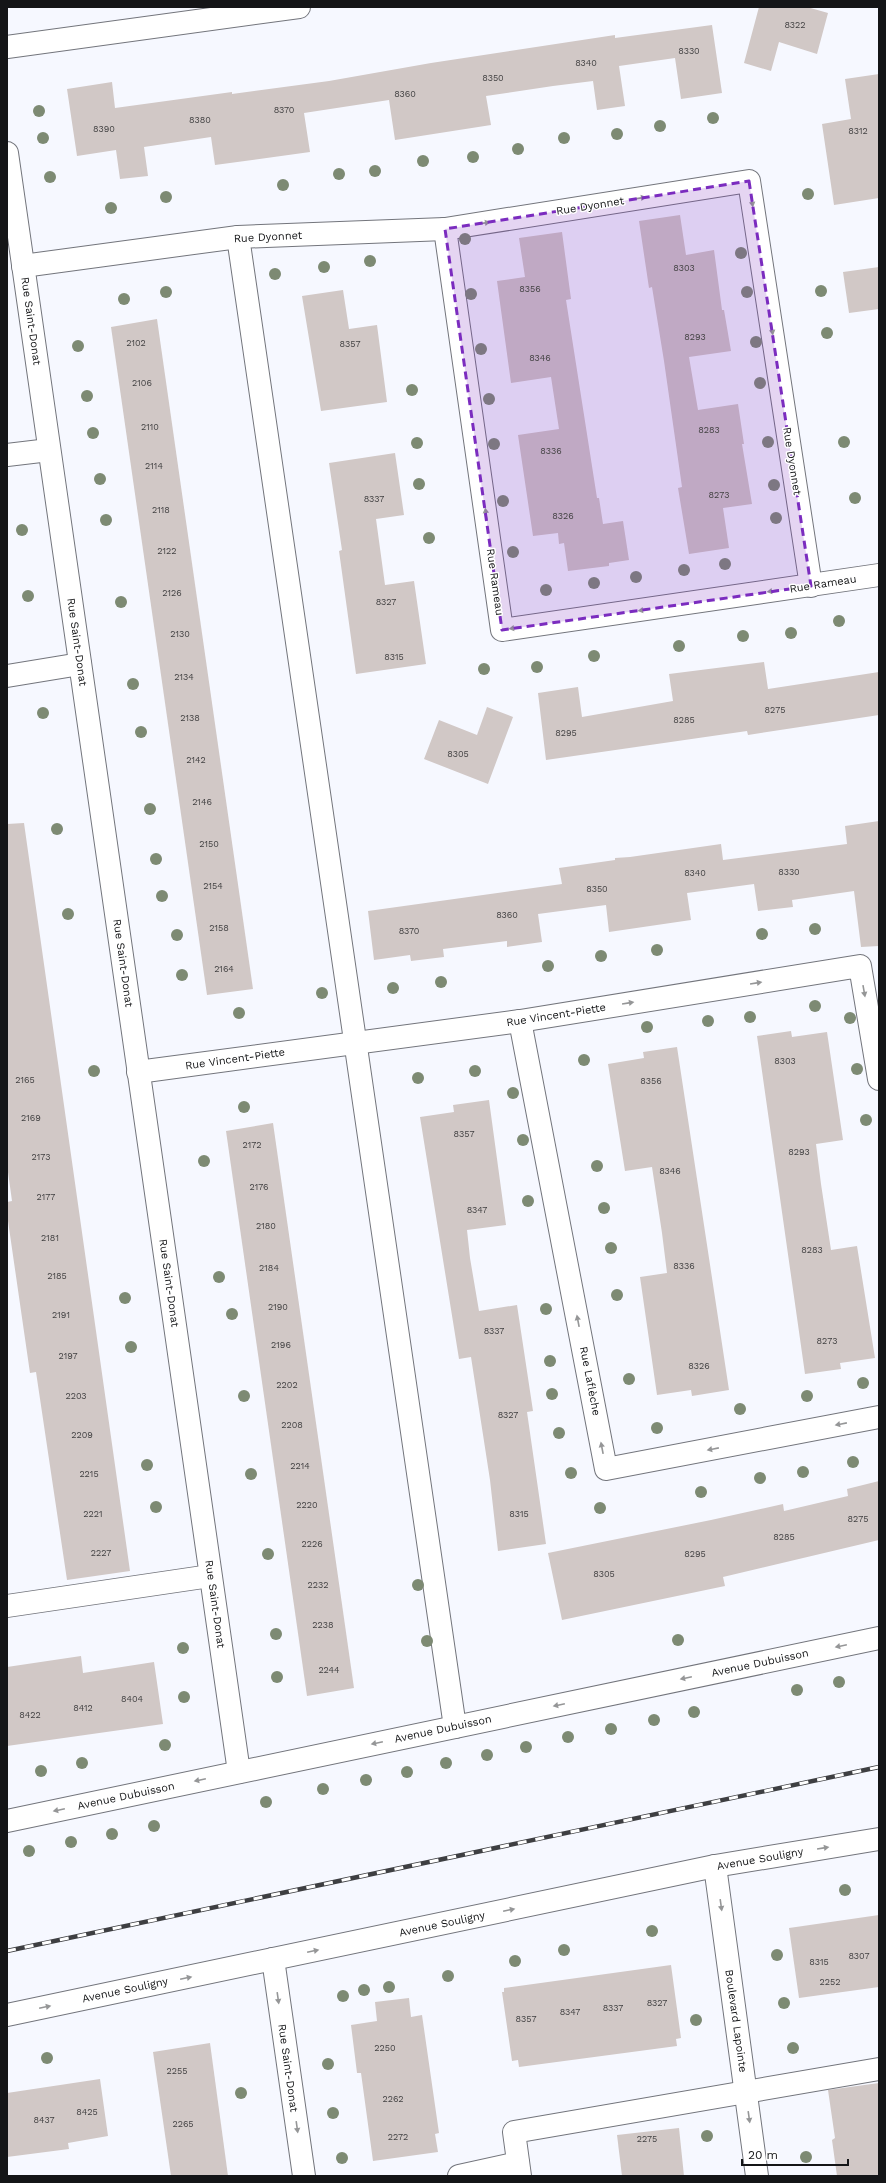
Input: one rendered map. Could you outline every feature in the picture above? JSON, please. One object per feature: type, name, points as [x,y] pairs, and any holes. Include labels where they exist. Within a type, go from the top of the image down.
[{"type":"street","points":[[7,47],[300,7]]},
{"type":"street","name":"Rue Saint-Donat","points":[[7,153],[13,234],[23,266],[239,1772]]},
{"type":"street","name":"Rue Dyonnet","points":[[23,266],[238,237],[445,229],[749,181],[811,586]]},
{"type":"street","name":"Rue Rameau","points":[[445,229],[502,630],[879,576]]},
{"type":"street","points":[[238,237],[455,1727]]},
{"type":"street","points":[[7,456],[49,450]]},
{"type":"street","points":[[7,676],[80,664]]},
{"type":"street","name":"Rue Vincent-Piette","points":[[138,1072],[520,1021],[860,966],[879,1079]]},
{"type":"street","name":"Rue Laflèche","points":[[520,1021],[606,1469],[879,1417]]},
{"type":"street","points":[[7,1606],[210,1576]]},
{"type":"street","name":"Avenue Dubuisson","points":[[7,1821],[879,1638]]},
{"type":"street","name":"Avenue Souligny","points":[[7,2015],[715,1866],[879,1839]]},
{"type":"street","name":"Boulevard Lapointe","points":[[715,1866],[757,2176]]},
{"type":"street","name":"Rue Saint-Donat","points":[[273,1960],[304,2176]]},
{"type":"street","points":[[459,2176],[519,2169],[514,2132],[879,2069]]},
{"type":"highlighted area","points":[[749,181],[811,586],[502,630],[445,229]]},
{"type":"building","points":[[759,7],[807,7],[828,13],[817,54],[779,42],[771,71],[744,63]]},
{"type":"building","points":[[712,25],[722,93],[681,99],[675,58],[619,66],[625,106],[597,110],[593,81],[486,96],[491,125],[395,140],[389,100],[304,113],[310,152],[215,165],[211,137],[144,147],[148,176],[120,179],[116,150],[77,156],[67,89],[112,82],[115,108],[232,92],[232,94],[329,81],[431,63],[615,35],[615,38]]},
{"type":"building","points":[[879,74],[879,198],[834,205],[822,124],[851,119],[845,79]]},
{"type":"building","points":[[680,215],[686,255],[714,250],[722,310],[724,310],[731,351],[689,357],[698,410],[738,404],[744,444],[742,444],[752,504],[723,508],[729,548],[689,554],[678,488],[682,487],[664,361],[652,287],[649,288],[639,221]]},
{"type":"building","points":[[562,232],[571,299],[566,300],[597,498],[599,498],[603,524],[623,521],[629,560],[609,563],[609,566],[568,571],[564,543],[559,544],[558,533],[533,536],[518,435],[559,429],[551,377],[511,383],[497,281],[525,277],[519,238]]},
{"type":"building","points":[[879,267],[879,309],[849,313],[843,272]]},
{"type":"building","points":[[343,290],[349,329],[377,325],[387,402],[321,411],[302,296]]},
{"type":"building","points":[[157,319],[253,989],[207,995],[111,327]]},
{"type":"building","points":[[395,453],[404,515],[376,519],[385,585],[414,581],[426,664],[356,674],[339,551],[342,550],[329,463]]},
{"type":"building","points":[[764,662],[768,689],[879,672],[879,715],[748,735],[747,731],[546,760],[538,693],[578,687],[582,717],[673,701],[669,674]]},
{"type":"building","points":[[487,707],[513,717],[488,784],[424,759],[439,720],[477,735]]},
{"type":"building","points":[[879,821],[879,946],[861,947],[854,891],[792,900],[793,907],[758,911],[754,884],[687,893],[691,920],[609,932],[606,905],[538,914],[542,942],[507,947],[507,941],[443,949],[444,957],[411,961],[410,955],[374,960],[368,911],[562,884],[559,868],[615,860],[615,858],[721,844],[723,860],[847,844],[845,826]]},
{"type":"building","points":[[24,823],[130,1571],[67,1580],[36,1372],[30,1373],[7,1214],[7,1202],[12,1201],[7,1165],[7,824]]},
{"type":"building","points":[[791,1031],[792,1037],[827,1032],[843,1140],[816,1144],[821,1184],[831,1250],[857,1246],[875,1358],[840,1363],[841,1369],[805,1374],[757,1036]]},
{"type":"building","points":[[677,1047],[729,1390],[692,1396],[691,1390],[657,1395],[640,1277],[667,1273],[662,1233],[652,1167],[625,1171],[608,1064],[644,1058],[643,1052]]},
{"type":"building","points":[[489,1100],[506,1225],[467,1230],[470,1258],[479,1311],[517,1305],[533,1411],[527,1412],[546,1544],[498,1551],[490,1480],[471,1357],[459,1359],[420,1117],[454,1112],[453,1105]]},
{"type":"building","points":[[273,1123],[354,1688],[307,1696],[226,1131]]},
{"type":"building","points":[[879,1481],[879,1540],[723,1577],[725,1586],[562,1620],[548,1553],[783,1504],[784,1511],[848,1496],[847,1489]]},
{"type":"building","points":[[81,1656],[83,1673],[154,1662],[163,1724],[7,1746],[7,1667]]},
{"type":"building","points":[[879,1915],[879,1987],[799,1998],[789,1928]]},
{"type":"building","points":[[671,1965],[681,2038],[676,2039],[677,2046],[519,2067],[518,2060],[512,2061],[502,1992],[504,1992],[504,1988]]},
{"type":"building","points":[[409,1998],[411,2017],[422,2015],[439,2133],[435,2134],[438,2152],[373,2161],[361,2073],[357,2073],[351,2025],[377,2021],[375,2002]]},
{"type":"building","points":[[210,2043],[228,2176],[171,2176],[153,2052]]},
{"type":"building","points":[[100,2079],[108,2136],[68,2143],[69,2149],[7,2157],[7,2093]]},
{"type":"building","points":[[879,2083],[879,2176],[837,2176],[832,2140],[835,2138],[828,2090]]},
{"type":"building","points":[[679,2128],[684,2176],[622,2176],[617,2135]]},
{"type":"railway","points":[[7,1951],[879,1767]]}]
